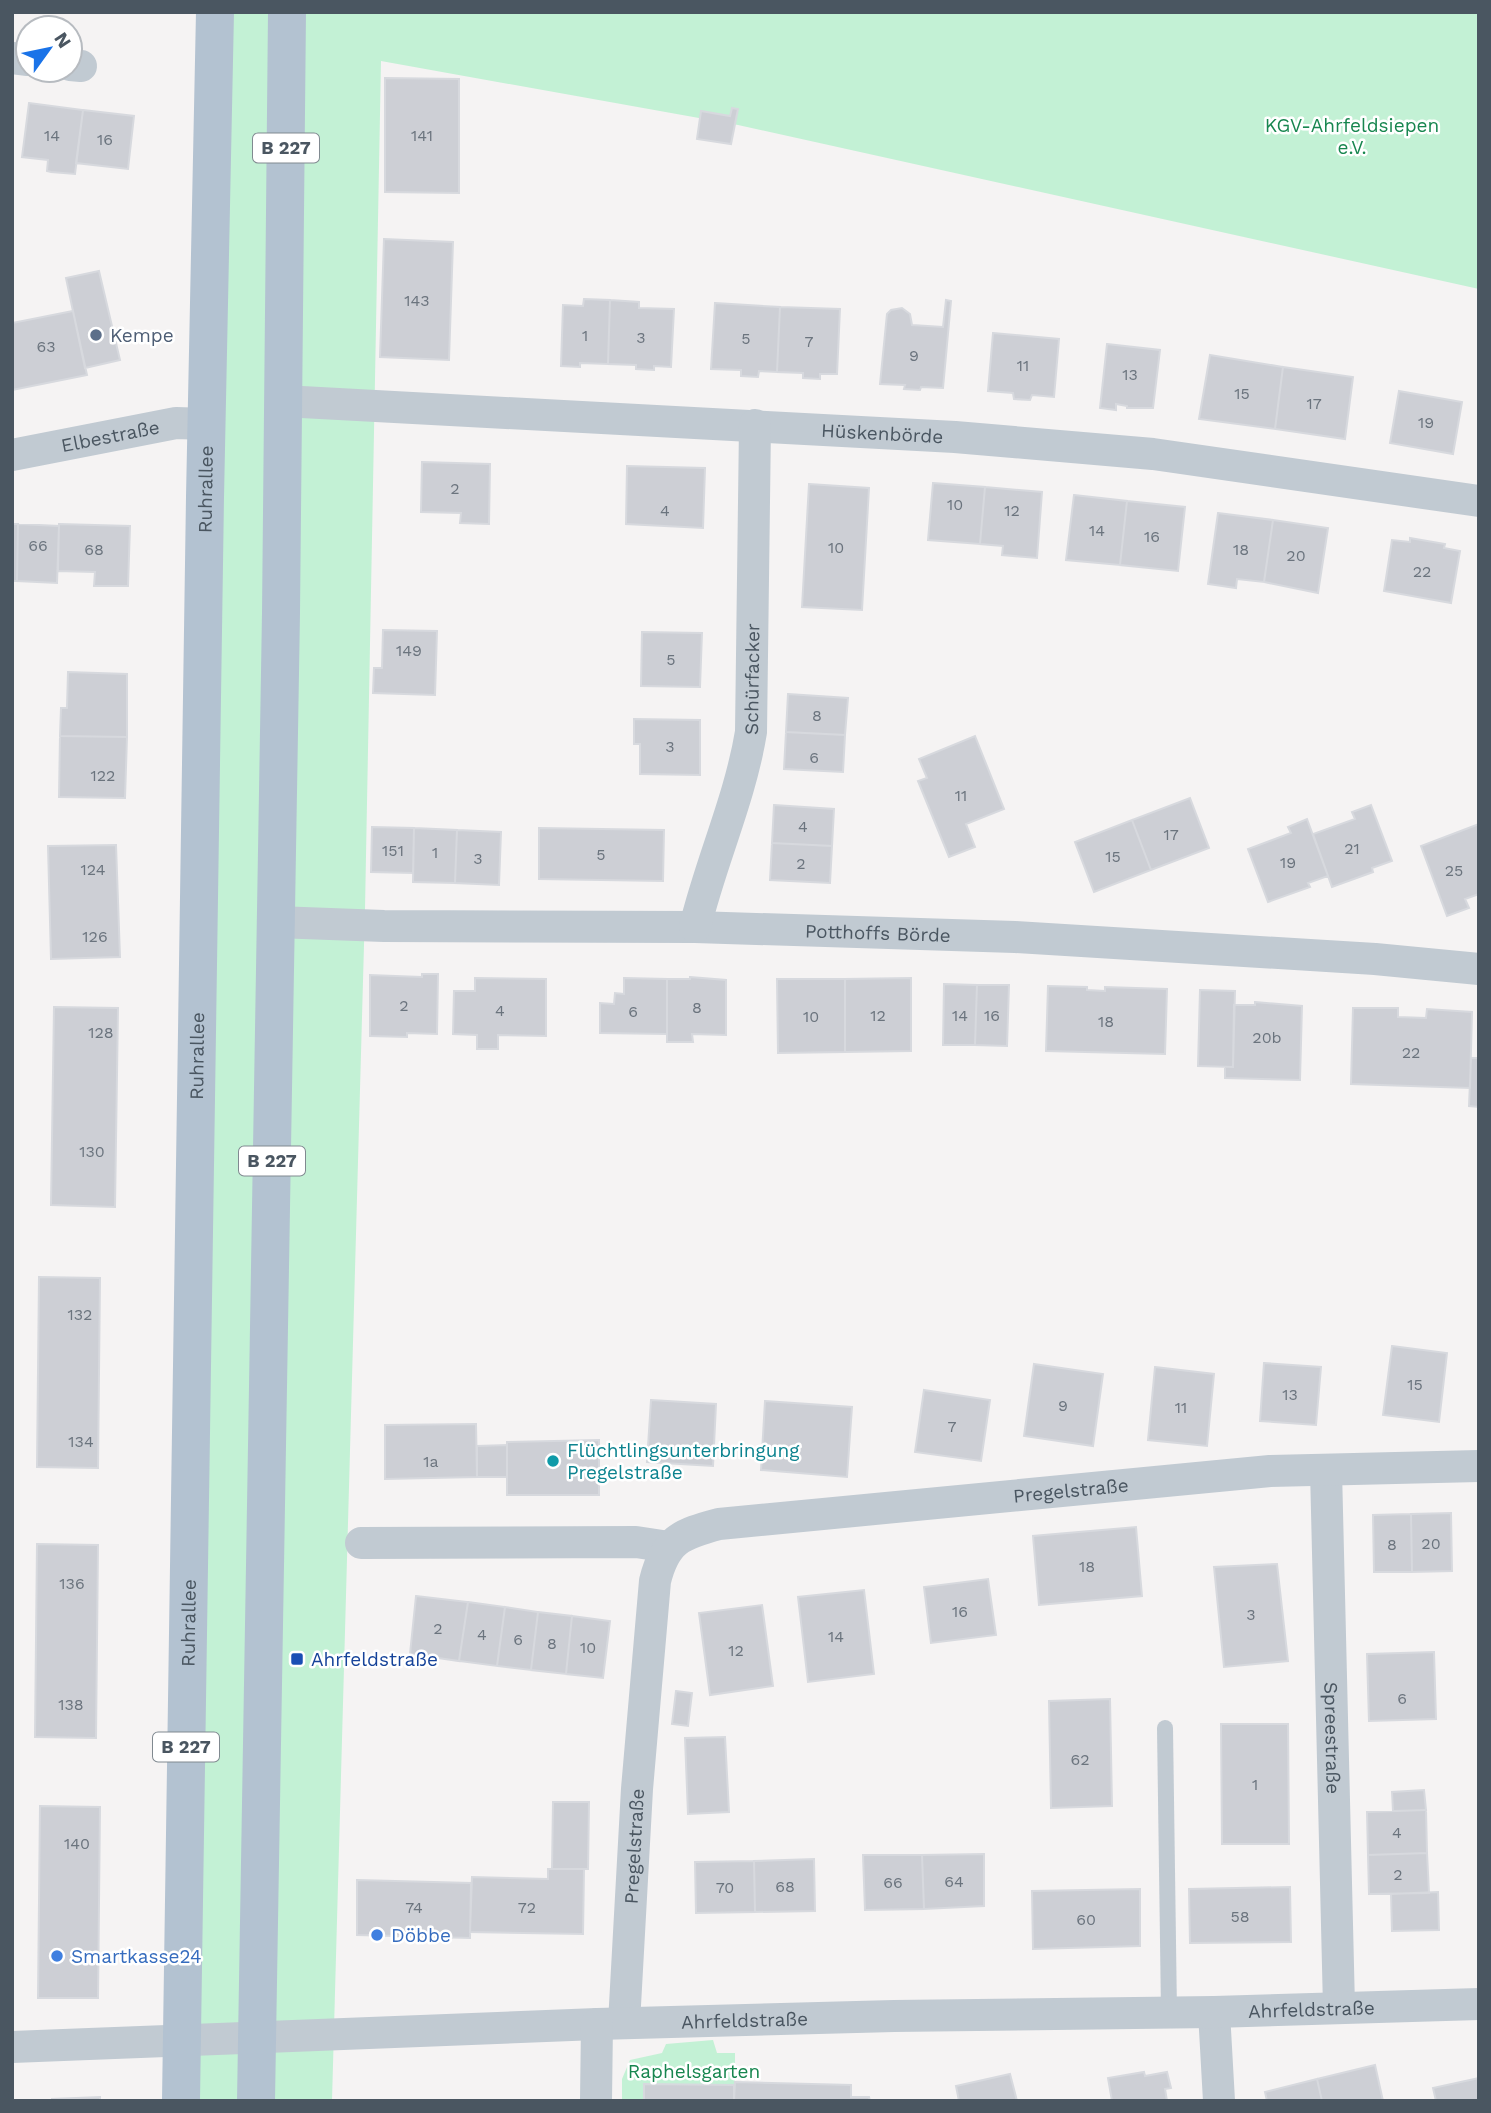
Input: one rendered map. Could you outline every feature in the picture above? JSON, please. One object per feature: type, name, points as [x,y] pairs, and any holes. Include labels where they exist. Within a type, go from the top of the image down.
[{"type":"main road","name":"Ruhrallee","points":[[181,2101],[215,12]]},
{"type":"main road","name":"B 227","points":[[256,2101],[288,12]]},
{"type":"street","name":"Hüskenbörde","points":[[283,401],[955,437],[1153,454],[1479,500]]},
{"type":"street","name":"Elbestraße","points":[[12,455],[176,423],[207,424]]},
{"type":"street","name":"Schürfacker","points":[[695,927],[706,882],[745,766],[751,732],[755,425]]},
{"type":"street","name":"Potthoffs Börde","points":[[276,922],[384,926],[695,927],[1015,937],[1375,959],[1479,969]]},
{"type":"street","name":"Pregelstraße","points":[[597,2101],[611,2024],[638,1789],[655,1581],[660,1562],[678,1537],[719,1524],[1270,1471],[1479,1466]]},
{"type":"street","name":"Spreestraße","points":[[1326,1469],[1339,2007]]},
{"type":"street","points":[[361,1544],[636,1542],[669,1547]]},
{"type":"street","name":"Ahrfeldstraße","points":[[12,2047],[611,2024],[1479,2004]]},
{"type":"street","points":[[1214,2012],[1219,2101]]},
{"type":"lane","points":[[1165,1728],[1169,2012]]},
{"type":"green space","name":"KGV-Ahrfeldsiepen e.V.","points":[[216,12],[1479,12],[1479,289],[738,125],[381,61],[365,909],[332,2101],[183,2101]]},
{"type":"green space","name":"Raphelsgarten","points":[[713,2040],[717,2053],[735,2053],[735,2101],[622,2101],[622,2079],[630,2060],[662,2053],[666,2044]]},
{"type":"building","points":[[385,78],[459,79],[459,193],[385,192]]},
{"type":"building","points":[[29,103],[83,110],[75,174],[47,171],[48,160],[22,157]]},
{"type":"building","points":[[732,108],[738,109],[731,144],[697,139],[701,111],[730,116]]},
{"type":"building","points":[[83,110],[134,116],[128,169],[76,163]]},
{"type":"building","points":[[384,239],[453,242],[449,360],[380,357]]},
{"type":"building","name":"Kempe","points":[[99,271],[120,360],[85,368],[66,278]]},
{"type":"building","points":[[584,299],[610,300],[608,364],[580,363],[580,367],[561,366],[563,305],[583,306]]},
{"type":"building","points":[[610,300],[639,302],[639,308],[674,309],[671,367],[654,366],[654,370],[636,369],[636,365],[608,364]]},
{"type":"building","points":[[946,300],[951,301],[943,388],[904,389],[905,385],[880,384],[887,314],[891,310],[902,308],[910,314],[912,325],[943,327]]},
{"type":"building","points":[[715,303],[780,307],[777,372],[759,371],[758,377],[741,376],[741,370],[711,369]]},
{"type":"building","points":[[780,307],[840,309],[837,374],[820,374],[820,379],[803,378],[803,373],[777,372]]},
{"type":"building","points":[[73,311],[87,375],[12,390],[12,323]]},
{"type":"building","points":[[993,333],[1059,339],[1054,397],[1032,395],[1030,400],[1014,399],[1013,393],[988,391]]},
{"type":"building","points":[[1107,344],[1160,350],[1153,408],[1127,408],[1116,404],[1116,410],[1100,408]]},
{"type":"building","points":[[1210,355],[1283,367],[1275,429],[1199,419]]},
{"type":"building","points":[[1283,367],[1353,377],[1345,439],[1275,429]]},
{"type":"building","points":[[1399,391],[1462,402],[1453,454],[1390,443]]},
{"type":"building","points":[[422,462],[490,464],[489,524],[460,523],[461,513],[421,512]]},
{"type":"building","points":[[627,466],[705,468],[703,528],[626,524]]},
{"type":"building","points":[[933,483],[985,487],[980,544],[928,540]]},
{"type":"building","points":[[809,484],[869,488],[862,610],[802,607]]},
{"type":"building","points":[[985,487],[1042,492],[1037,558],[1002,555],[1003,546],[980,544]]},
{"type":"building","points":[[1074,495],[1127,501],[1120,565],[1066,560]]},
{"type":"building","points":[[1127,501],[1185,507],[1178,571],[1120,565]]},
{"type":"building","points":[[1218,513],[1273,520],[1264,582],[1237,579],[1236,588],[1208,584]]},
{"type":"building","points":[[1273,520],[1328,528],[1318,593],[1264,582]]},
{"type":"building","points":[[12,524],[18,524],[17,581],[12,581]]},
{"type":"building","points":[[18,524],[59,526],[57,583],[17,581]]},
{"type":"building","points":[[59,524],[130,526],[128,586],[94,586],[95,572],[58,571]]},
{"type":"building","points":[[1410,538],[1445,544],[1444,548],[1460,551],[1451,603],[1384,591],[1392,540],[1410,542]]},
{"type":"building","points":[[383,630],[437,631],[435,695],[373,693],[374,668],[382,668]]},
{"type":"building","points":[[642,632],[702,633],[700,687],[641,686]]},
{"type":"building","points":[[68,672],[127,674],[127,737],[60,736],[61,708],[67,708]]},
{"type":"building","points":[[788,694],[848,698],[845,735],[786,732]]},
{"type":"building","points":[[634,719],[700,720],[700,775],[640,774],[640,744],[634,744]]},
{"type":"building","points":[[786,732],[845,735],[843,772],[784,769]]},
{"type":"building","points":[[60,736],[127,737],[125,798],[59,797]]},
{"type":"building","points":[[975,736],[1004,809],[966,824],[975,847],[949,857],[918,781],[927,778],[919,759]]},
{"type":"building","points":[[1190,798],[1209,848],[1151,870],[1132,820]]},
{"type":"building","points":[[774,805],[834,809],[832,846],[772,843]]},
{"type":"building","points":[[1371,805],[1392,861],[1372,868],[1373,872],[1332,887],[1313,834],[1355,819],[1352,812]]},
{"type":"building","points":[[1307,819],[1328,876],[1308,883],[1310,887],[1268,902],[1248,849],[1291,833],[1288,827]]},
{"type":"building","points":[[1132,820],[1151,870],[1094,892],[1075,842]]},
{"type":"building","points":[[1479,824],[1479,894],[1465,899],[1469,908],[1447,916],[1421,846]]},
{"type":"building","points":[[372,827],[414,828],[413,873],[371,872]]},
{"type":"building","points":[[414,828],[457,830],[455,883],[413,882]]},
{"type":"building","points":[[539,828],[664,830],[663,881],[539,879]]},
{"type":"building","points":[[457,830],[501,832],[499,885],[455,883]]},
{"type":"building","points":[[772,843],[832,846],[830,883],[770,880]]},
{"type":"building","points":[[116,845],[120,957],[51,959],[48,846]]},
{"type":"building","points":[[422,974],[438,974],[437,1034],[407,1033],[407,1037],[370,1036],[370,975],[422,977]]},
{"type":"building","points":[[690,977],[726,980],[726,1035],[692,1034],[693,1042],[667,1042],[667,979]]},
{"type":"building","points":[[475,978],[546,979],[546,1036],[498,1035],[498,1049],[477,1049],[477,1035],[453,1034],[454,991],[475,991]]},
{"type":"building","points":[[624,978],[667,979],[667,1034],[600,1033],[600,1003],[614,1004],[615,993],[624,994]]},
{"type":"building","points":[[911,978],[911,1051],[845,1052],[845,979]]},
{"type":"building","points":[[777,979],[845,979],[845,1052],[778,1053]]},
{"type":"building","points":[[944,984],[977,985],[975,1045],[943,1045]]},
{"type":"building","points":[[977,985],[1009,985],[1007,1046],[975,1045]]},
{"type":"building","points":[[1048,986],[1087,987],[1087,990],[1105,991],[1105,987],[1167,989],[1165,1054],[1046,1051]]},
{"type":"building","points":[[1200,990],[1235,991],[1233,1067],[1198,1066]]},
{"type":"building","points":[[1255,1002],[1302,1006],[1300,1080],[1225,1078],[1225,1067],[1233,1067],[1234,1005],[1255,1005]]},
{"type":"building","points":[[54,1007],[118,1008],[115,1207],[51,1205]]},
{"type":"building","points":[[1353,1008],[1398,1008],[1398,1017],[1426,1018],[1427,1009],[1472,1012],[1470,1088],[1351,1084]]},
{"type":"building","points":[[1471,1058],[1479,1058],[1479,1107],[1469,1106]]},
{"type":"building","points":[[39,1277],[100,1278],[98,1468],[37,1467]]},
{"type":"building","points":[[1392,1346],[1447,1353],[1439,1422],[1383,1415]]},
{"type":"building","points":[[1264,1363],[1321,1367],[1316,1425],[1260,1421]]},
{"type":"building","points":[[1034,1364],[1103,1374],[1093,1446],[1024,1436]]},
{"type":"building","points":[[1155,1367],[1214,1374],[1207,1446],[1148,1440]]},
{"type":"building","points":[[924,1390],[990,1400],[981,1461],[915,1452]]},
{"type":"building","points":[[651,1400],[716,1404],[713,1466],[647,1462]]},
{"type":"building","points":[[765,1401],[852,1407],[847,1477],[761,1470]]},
{"type":"building","points":[[476,1424],[477,1477],[385,1479],[385,1425]]},
{"type":"building","name":"Flüchtlingsunterbringung Pregelstraße","points":[[599,1440],[599,1495],[507,1495],[507,1442]]},
{"type":"building","points":[[507,1445],[507,1477],[477,1477],[477,1446]]},
{"type":"building","points":[[1451,1513],[1452,1571],[1412,1572],[1411,1514]]},
{"type":"building","points":[[1411,1514],[1412,1572],[1374,1572],[1373,1515]]},
{"type":"building","points":[[1136,1527],[1142,1596],[1039,1605],[1033,1536]]},
{"type":"building","points":[[37,1544],[98,1545],[96,1738],[35,1737]]},
{"type":"building","points":[[1277,1564],[1288,1661],[1224,1667],[1214,1567]]},
{"type":"building","points":[[988,1579],[996,1635],[931,1643],[924,1587]]},
{"type":"building","points":[[864,1590],[874,1674],[808,1682],[798,1597]]},
{"type":"building","points":[[416,1596],[468,1602],[459,1661],[410,1654]]},
{"type":"building","points":[[468,1602],[505,1607],[497,1666],[459,1661]]},
{"type":"building","points":[[762,1605],[773,1686],[710,1695],[699,1613]]},
{"type":"building","points":[[505,1607],[538,1612],[531,1670],[497,1666]]},
{"type":"building","points":[[538,1612],[572,1616],[566,1674],[531,1670]]},
{"type":"building","points":[[572,1616],[610,1621],[603,1678],[566,1674]]},
{"type":"building","points":[[1434,1652],[1436,1719],[1369,1721],[1367,1654]]},
{"type":"building","points":[[676,1691],[692,1693],[688,1726],[672,1724]]},
{"type":"building","points":[[1110,1699],[1112,1806],[1051,1808],[1049,1701]]},
{"type":"building","points":[[1221,1724],[1288,1724],[1289,1844],[1222,1844]]},
{"type":"building","points":[[725,1737],[729,1812],[688,1814],[685,1738]]},
{"type":"building","points":[[1424,1790],[1426,1810],[1393,1811],[1392,1792]]},
{"type":"building","points":[[553,1802],[589,1802],[588,1869],[552,1869]]},
{"type":"building","points":[[40,1806],[100,1807],[98,1998],[38,1998]]},
{"type":"building","points":[[1426,1810],[1427,1853],[1368,1855],[1367,1812]]},
{"type":"building","points":[[1427,1853],[1429,1893],[1369,1894],[1368,1855]]},
{"type":"building","points":[[984,1854],[984,1906],[924,1909],[922,1855]]},
{"type":"building","points":[[863,1855],[922,1855],[924,1909],[865,1910]]},
{"type":"building","points":[[814,1859],[815,1911],[755,1912],[754,1861]]},
{"type":"building","points":[[754,1861],[755,1912],[696,1913],[695,1862]]},
{"type":"building","points":[[548,1869],[584,1869],[583,1934],[470,1932],[472,1877],[548,1879]]},
{"type":"building","points":[[357,1880],[471,1883],[470,1938],[357,1935]]},
{"type":"building","points":[[1290,1887],[1291,1942],[1190,1943],[1189,1889]]},
{"type":"building","points":[[1140,1889],[1140,1946],[1033,1949],[1032,1891]]},
{"type":"building","points":[[1438,1892],[1439,1930],[1392,1931],[1391,1894]]},
{"type":"building","points":[[1375,2065],[1383,2101],[1322,2101],[1317,2079]]},
{"type":"building","points":[[1144,2072],[1145,2076],[1167,2072],[1171,2088],[1165,2089],[1167,2101],[1112,2101],[1108,2078]]},
{"type":"building","points":[[1010,2074],[1017,2101],[959,2101],[956,2086]]},
{"type":"building","points":[[1479,2078],[1479,2101],[1436,2101],[1433,2088]]},
{"type":"building","points":[[1317,2079],[1322,2101],[1267,2101],[1265,2092]]},
{"type":"building","points":[[735,2082],[851,2085],[851,2097],[869,2097],[870,2101],[734,2101]]},
{"type":"building","points":[[644,2084],[734,2085],[734,2101],[638,2101],[644,2100]]},
{"type":"building","points":[[100,2097],[100,2101],[52,2101],[52,2099]]},
{"type":"place","name":"Kempe","points":[[96,335]]},
{"type":"place","name":"Flüchtlingsunterbringung Pregelstraße","points":[[553,1461]]},
{"type":"place","name":"Ahrfeldstraße","points":[[297,1659]]},
{"type":"place","name":"Döbbe","points":[[377,1935]]},
{"type":"place","name":"Smartkasse24","points":[[57,1956]]}]
